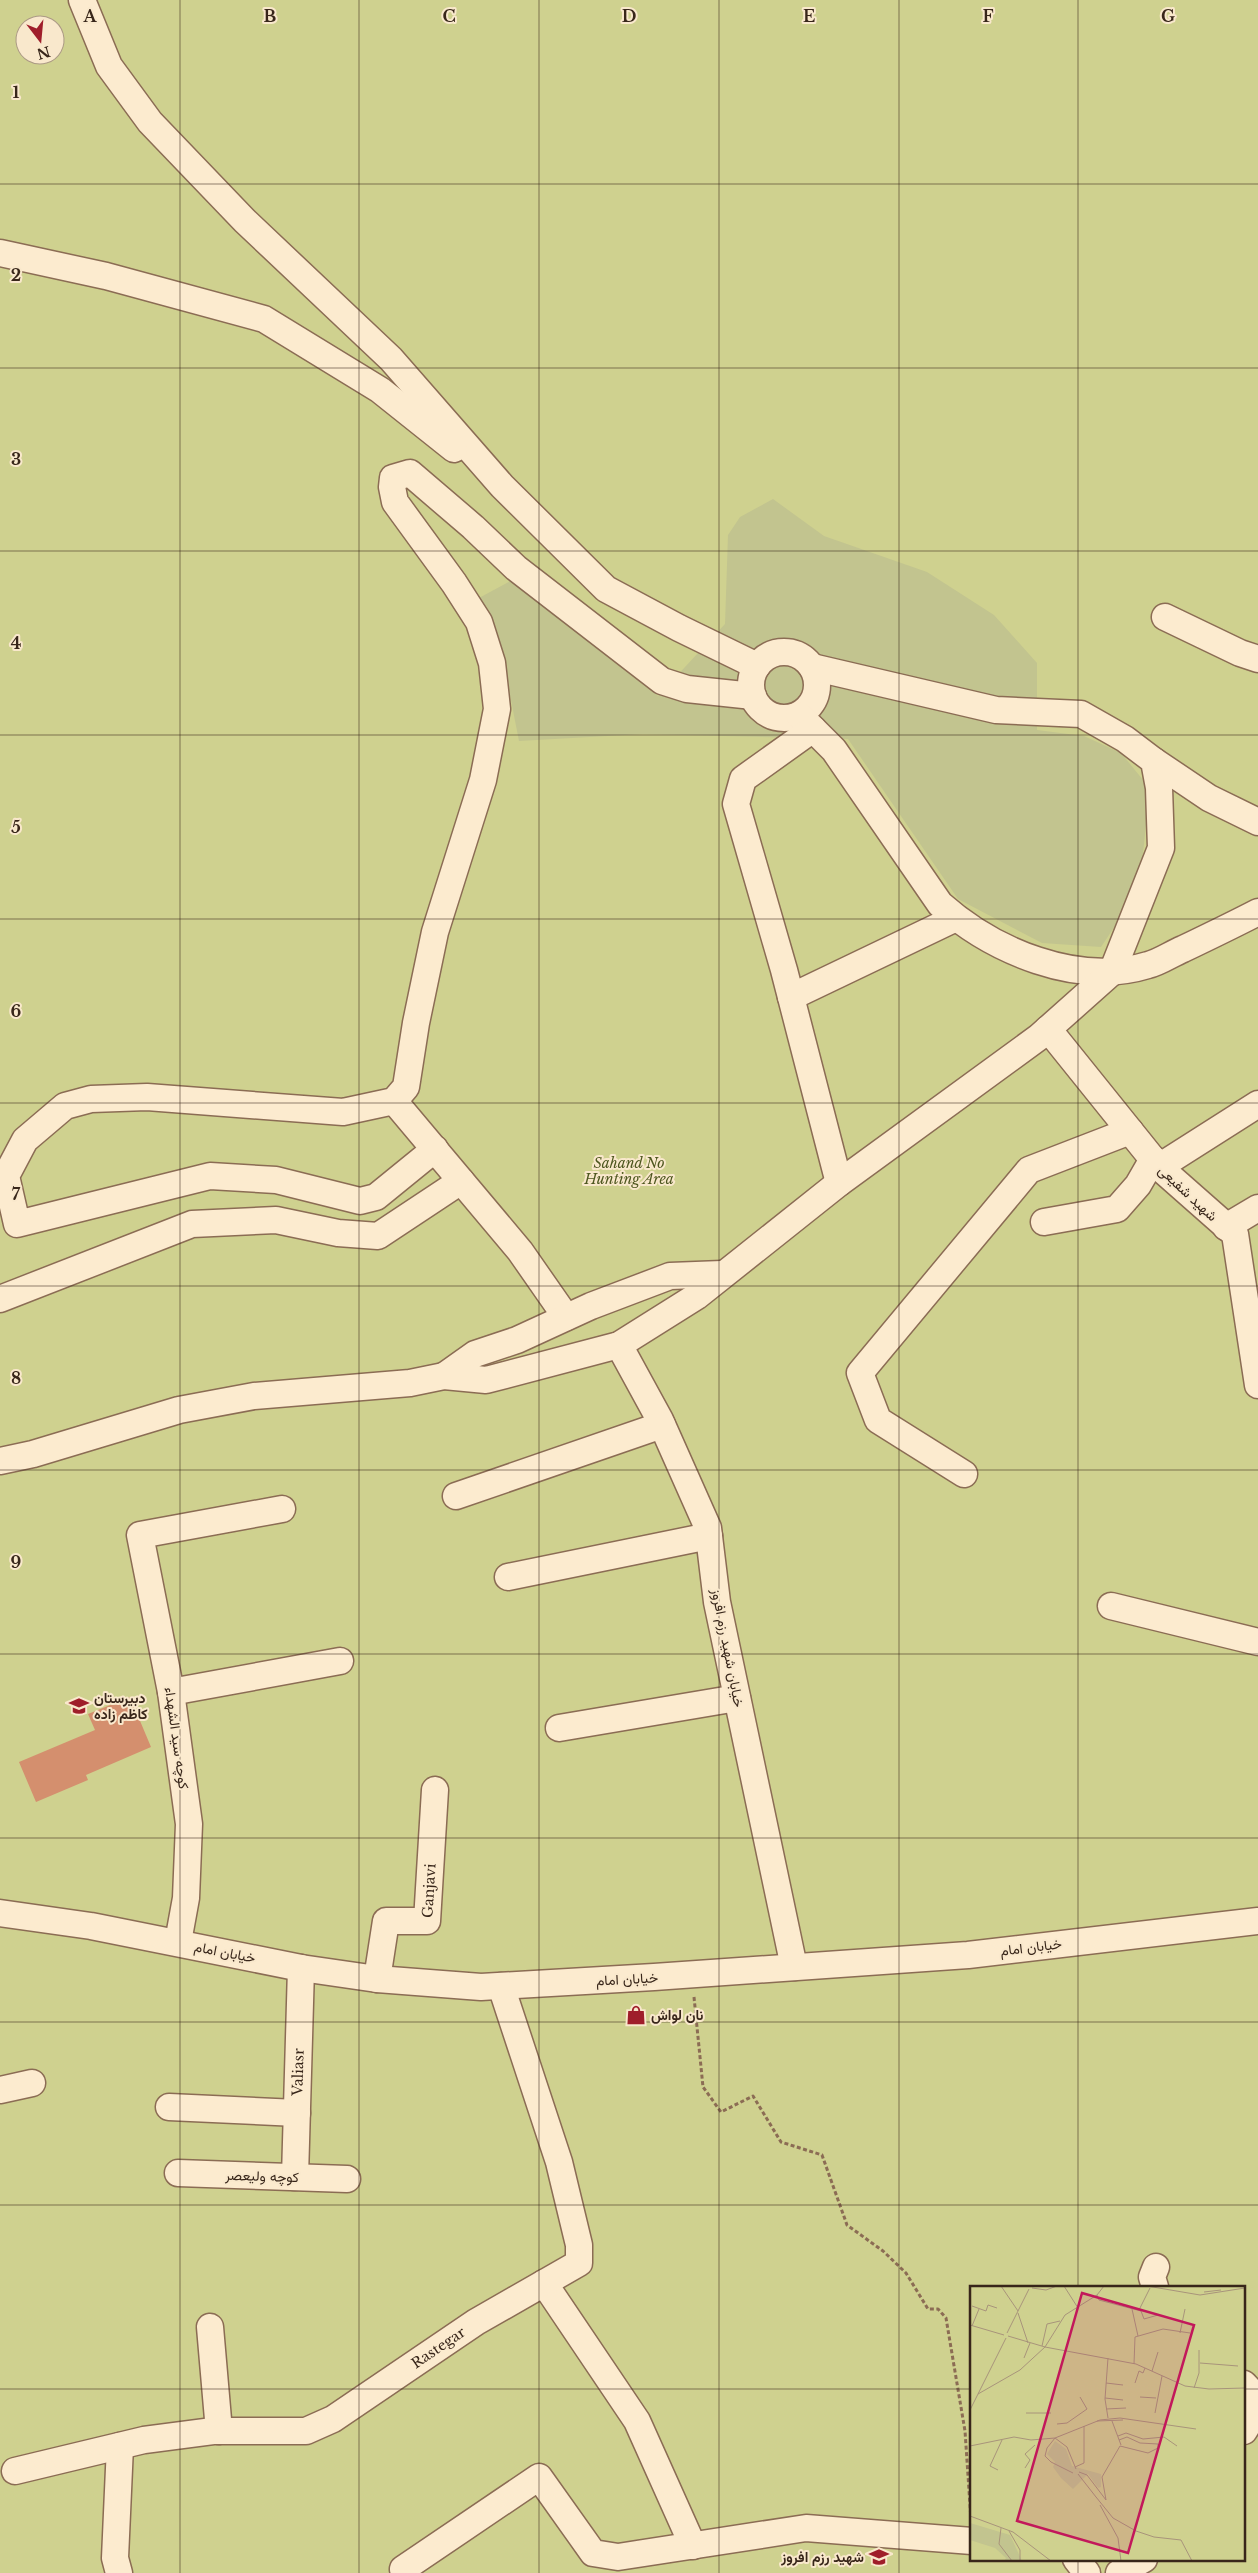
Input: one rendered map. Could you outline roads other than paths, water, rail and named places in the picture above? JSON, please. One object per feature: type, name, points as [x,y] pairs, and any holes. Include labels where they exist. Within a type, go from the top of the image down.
[{"type":"street","points":[[82,0],[109,66],[150,122],[245,222],[391,360],[502,486],[606,589],[679,628],[757,666]]},
{"type":"street","points":[[0,253],[106,276],[264,319],[380,390],[502,486]]},
{"type":"street","points":[[434,1149],[376,1197],[360,1200],[276,1180],[210,1176],[17,1224],[6,1176],[25,1140],[65,1106],[91,1099],[147,1098],[343,1112],[394,1101],[406,1087],[416,1024],[435,932],[483,780],[497,709],[492,662],[479,622],[454,583],[395,502],[392,487],[393,478],[410,473],[473,527],[516,568],[662,681],[687,689],[753,696]]},
{"type":"street","points":[[1165,617],[1240,653],[1258,659]]},
{"type":"street","points":[[1258,822],[1210,798],[1154,761],[1125,739],[1081,714],[996,710],[812,667],[800,656],[785,652],[769,656],[757,666],[752,675],[753,696],[766,713],[777,718],[788,718],[806,722],[834,750],[940,904],[956,918],[1012,951],[1048,964],[1112,972],[1149,965],[1258,912]]},
{"type":"street","points":[[812,667],[817,688],[806,722],[743,779],[736,804],[791,997],[839,1184]]},
{"type":"street","points":[[0,1461],[33,1454],[179,1410],[254,1396],[410,1383],[444,1376],[486,1380],[619,1345],[697,1296],[722,1274],[839,1184],[1048,1029],[1112,972],[1161,848],[1159,788],[1154,761]]},
{"type":"street","points":[[791,997],[956,918]]},
{"type":"street","name":"شهید شفیعی","points":[[1048,1029],[1156,1163],[1235,1234],[1258,1385]]},
{"type":"street","points":[[394,1101],[520,1251],[566,1318]]},
{"type":"street","points":[[1044,1222],[1117,1209],[1156,1163],[1258,1104]]},
{"type":"street","points":[[964,1474],[878,1420],[860,1373],[1029,1170],[1130,1131]]},
{"type":"street","points":[[0,1299],[192,1224],[276,1220],[338,1232],[378,1236],[461,1181]]},
{"type":"street","points":[[1226,1227],[1258,1208]]},
{"type":"street","points":[[444,1376],[475,1354],[517,1340],[670,1276],[722,1274]]},
{"type":"street","name":"خیابان شهید رزم افروز","points":[[619,1345],[662,1425],[708,1528],[717,1602],[794,1967]]},
{"type":"street","points":[[456,1496],[662,1425]]},
{"type":"street","name":"کوچه سید الشهداء","points":[[178,1942],[186,1898],[189,1824],[171,1692],[140,1536],[282,1509]]},
{"type":"street","points":[[508,1577],[709,1536]]},
{"type":"street","points":[[1111,1606],[1258,1642]]},
{"type":"street","points":[[171,1692],[340,1661]]},
{"type":"street","points":[[559,1728],[737,1698]]},
{"type":"street","name":"Ganjavi","points":[[377,1979],[386,1921],[427,1921],[435,1790]]},
{"type":"street","name":"خیابان امام","points":[[0,1914],[91,1926],[301,1968],[377,1979],[481,1987],[692,1975],[968,1954],[1258,1921]]},
{"type":"street","name":"Valiasr","points":[[294,2177],[301,1968]]},
{"type":"street","name":"Rastegar","points":[[15,2471],[144,2440],[219,2432],[306,2431],[333,2419],[476,2322],[578,2263],[579,2245],[559,2162],[501,1986]]},
{"type":"street","points":[[0,2090],[32,2083]]},
{"type":"street","points":[[169,2106],[297,2113]]},
{"type":"street","name":"کوچه ولیعصر","points":[[178,2173],[347,2179]]},
{"type":"street","points":[[544,2283],[637,2421],[693,2546]]},
{"type":"street","points":[[210,2327],[219,2432]]},
{"type":"street","points":[[1246,2386],[1258,2399]]},
{"type":"street","points":[[1246,2428],[1258,2408]]},
{"type":"street","points":[[119,2573],[115,2558],[120,2446]]},
{"type":"street","points":[[404,2569],[539,2477],[593,2553],[616,2565],[693,2546],[806,2528],[970,2541]]},
{"type":"street","points":[[1077,2560],[1087,2573]]},
{"type":"street","points":[[1119,2573],[1142,2560]]},
{"type":"place","name":"دبیرستان کاظم زاده","points":[[79,1706]]},
{"type":"place","name":"نان لواش","points":[[636,2015]]},
{"type":"place","name":"شهید رزم افروز","points":[[879,2557]]},
{"type":"park label","name":"Sahand No Hunting Area","points":[[629,1172]]}]
